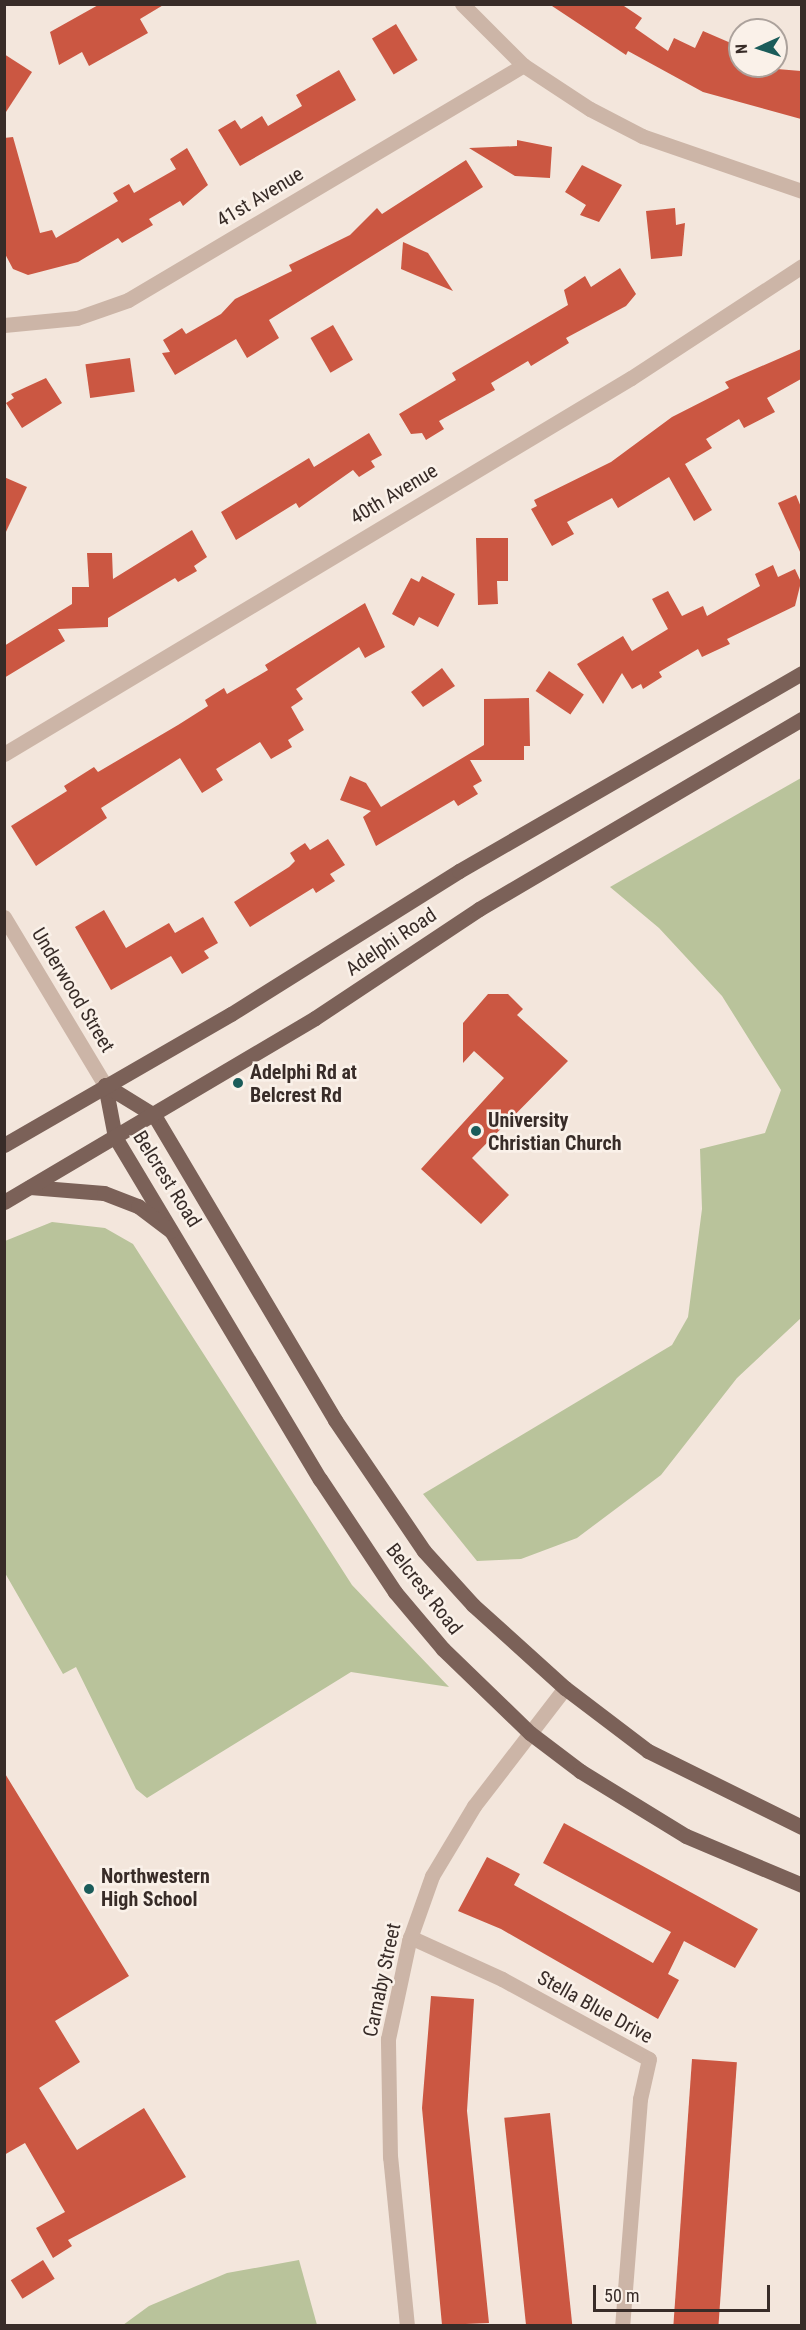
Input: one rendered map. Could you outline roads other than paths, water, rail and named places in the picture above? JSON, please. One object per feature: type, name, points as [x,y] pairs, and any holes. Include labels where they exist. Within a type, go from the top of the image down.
[{"type":"main road","name":"Adelphi Road","points":[[4,1145],[231,1014],[459,871],[801,673]]},
{"type":"main road","name":"Adelphi Road","points":[[4,1202],[315,1018],[479,909],[801,719]]},
{"type":"main road","name":"Belcrest Road","points":[[105,1085],[154,1115],[391,1504],[473,1605],[565,1688],[648,1751],[801,1827]]},
{"type":"main road","name":"Belcrest Road","points":[[105,1085],[116,1137],[320,1479],[395,1592],[443,1649],[530,1733],[580,1772],[686,1836],[801,1885]]},
{"type":"main road","points":[[30,1187],[104,1193],[138,1206],[177,1236]]},
{"type":"street","points":[[462,4],[523,65],[642,136],[801,191]]},
{"type":"street","name":"41st Avenue","points":[[4,325],[76,318],[128,300],[523,65]]},
{"type":"street","name":"40th Avenue","points":[[4,754],[631,378],[801,266]]},
{"type":"street","name":"Underwood Street","points":[[4,917],[105,1085]]},
{"type":"street","name":"Carnaby Street","points":[[407,2325],[390,2157],[388,2039],[410,1937],[432,1876],[474,1806],[565,1688]]},
{"type":"street","name":"Stella Blue Drive","points":[[410,1937],[502,1979],[649,2059],[640,2099],[622,2325]]},
{"type":"place","name":"Adelphi Rd at Belcrest Rd","points":[[238,1083]]},
{"type":"place","name":"University Christian Church","points":[[476,1131]]},
{"type":"place","name":"Northwestern High School","points":[[89,1889]]}]
